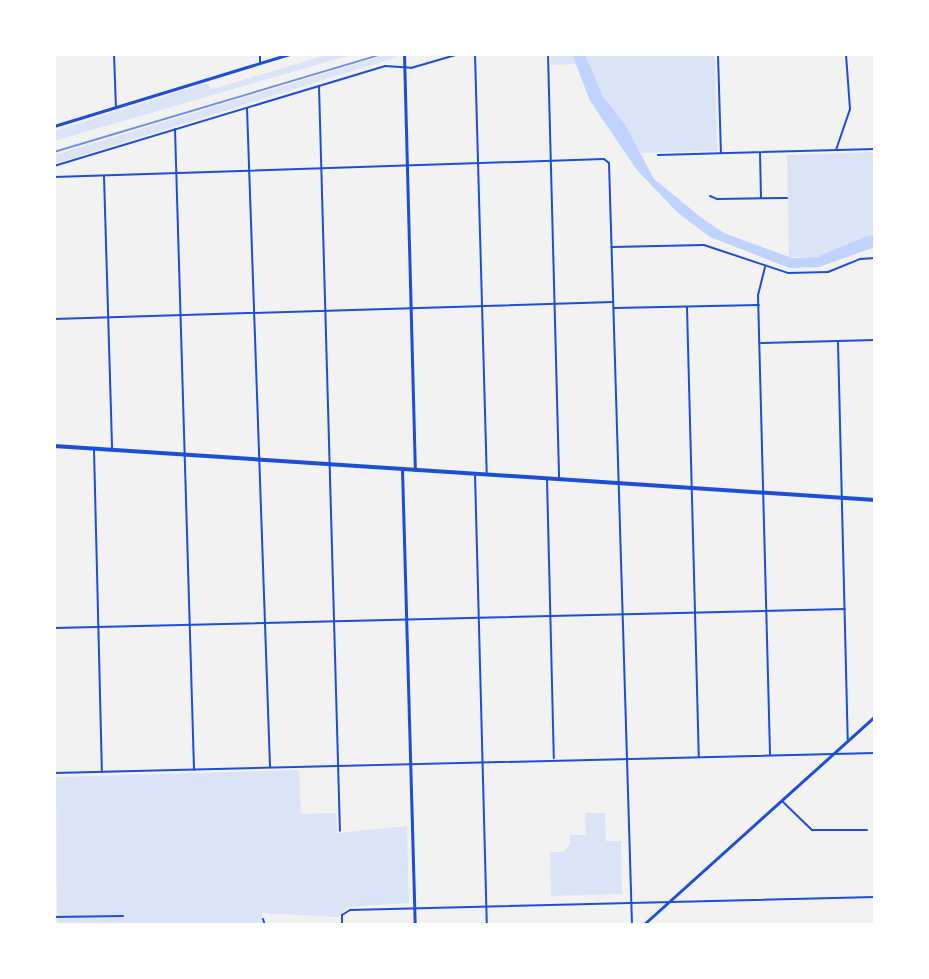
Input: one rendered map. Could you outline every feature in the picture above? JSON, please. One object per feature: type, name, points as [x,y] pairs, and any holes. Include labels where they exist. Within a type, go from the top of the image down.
[{"type":"main road","points":[[54,446],[875,500]]},
{"type":"street","points":[[114,54],[116,108]]},
{"type":"street","points":[[260,54],[260,63]]},
{"type":"street","points":[[54,126],[290,54]]},
{"type":"street","points":[[404,54],[415,470]]},
{"type":"street","points":[[54,166],[385,66],[404,65],[411,68],[459,54]]},
{"type":"street","points":[[475,54],[487,475]]},
{"type":"street","points":[[548,54],[559,480]]},
{"type":"street","points":[[718,54],[721,154]]},
{"type":"street","points":[[836,150],[850,109],[846,54]]},
{"type":"street","points":[[319,86],[340,831]]},
{"type":"street","points":[[247,108],[270,768]]},
{"type":"street","points":[[175,129],[194,770]]},
{"type":"street","points":[[658,155],[875,149]]},
{"type":"street","points":[[760,153],[761,198]]},
{"type":"street","points":[[54,177],[604,159],[609,163],[632,925]]},
{"type":"street","points":[[104,176],[112,450]]},
{"type":"street","points":[[710,195],[717,199],[787,198]]},
{"type":"street","points":[[612,247],[704,245],[788,273],[828,272],[860,258],[875,258]]},
{"type":"street","points":[[765,267],[759,305],[770,755]]},
{"type":"street","points":[[54,319],[613,302]]},
{"type":"street","points":[[613,308],[759,305]]},
{"type":"street","points":[[687,307],[699,757]]},
{"type":"street","points":[[760,343],[875,340]]},
{"type":"street","points":[[838,342],[848,739]]},
{"type":"street","points":[[94,449],[102,772]]},
{"type":"street","points":[[402,469],[415,925]]},
{"type":"street","points":[[475,474],[488,925]]},
{"type":"street","points":[[547,479],[554,760]]},
{"type":"street","points":[[54,628],[845,609]]},
{"type":"street","points":[[643,925],[875,716]]},
{"type":"street","points":[[54,773],[875,753]]},
{"type":"street","points":[[782,801],[812,830],[867,830]]},
{"type":"street","points":[[342,925],[344,912],[875,897]]},
{"type":"street","points":[[54,917],[123,916]]},
{"type":"street","points":[[263,919],[265,925]]},
{"type":"shaded area","points":[[329,54],[354,54],[54,141],[54,131],[206,83],[213,89]]},
{"type":"shaded area","points":[[389,54],[397,57],[54,164],[54,155]]},
{"type":"shaded area","points":[[550,54],[572,54],[577,64],[551,65]]},
{"type":"shaded area","points":[[585,54],[715,54],[717,151],[641,153],[603,98]]},
{"type":"shaded area","points":[[875,152],[875,236],[816,257],[789,257],[787,155]]},
{"type":"shaded area","points":[[299,770],[301,814],[336,813],[337,833],[407,826],[409,903],[348,907],[338,917],[262,913],[262,925],[57,925],[56,777]]},
{"type":"shaded area","points":[[585,813],[605,813],[606,841],[621,841],[622,894],[551,896],[550,852],[563,852],[570,845],[570,835],[586,835]]},
{"type":"water","points":[[572,54],[585,54],[603,97],[624,123],[654,179],[724,233],[792,258],[817,257],[867,236],[875,236],[875,247],[819,267],[790,268],[710,237],[678,213],[637,170],[590,101]]},
{"type":"railway","points":[[54,152],[382,54]]}]
